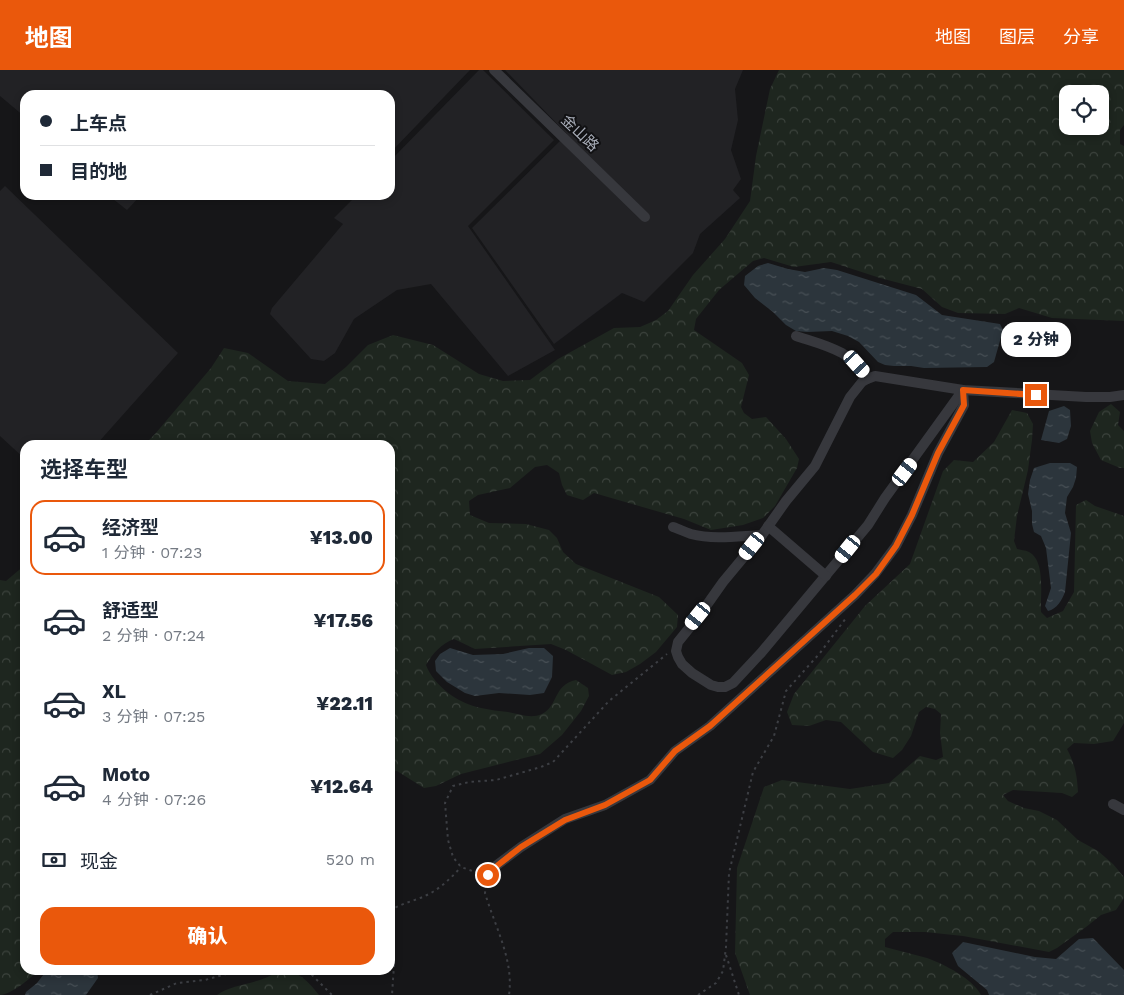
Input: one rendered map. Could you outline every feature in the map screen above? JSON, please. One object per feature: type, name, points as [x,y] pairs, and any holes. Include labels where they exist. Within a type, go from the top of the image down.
[{"type":"street","name":"金山路","points":[[494,70],[645,217]]},
{"type":"street","points":[[796,336],[837,349],[857,364],[867,379]]},
{"type":"street","points":[[963,390],[885,498],[868,525],[733,683],[718,687],[711,685],[682,664],[676,651],[678,642],[815,466],[850,397],[862,382],[875,376],[963,390],[1086,397],[1124,395]]},
{"type":"street","points":[[488,875],[521,847],[565,820],[605,805],[650,780],[675,751],[710,726],[876,574],[896,546],[912,515],[938,453],[964,405],[963,390]]},
{"type":"street","points":[[672,526],[691,534],[719,537],[765,531],[826,576]]},
{"type":"street","points":[[1113,804],[1124,810]]},
{"type":"path","points":[[698,995],[716,983],[723,971],[729,873],[753,772],[774,736],[786,691],[820,652],[845,618]]},
{"type":"path","points":[[509,995],[511,983],[507,958],[485,894],[488,875],[461,867],[453,857],[448,840],[445,803],[453,786],[469,782],[496,780],[553,762],[609,701],[666,654],[676,651]]},
{"type":"path","points":[[395,907],[427,895],[444,885],[461,867]]},
{"type":"path","points":[[725,953],[739,995]]},
{"type":"path","points":[[150,995],[177,983],[205,980],[222,975]]},
{"type":"path","points":[[312,975],[332,995]]},
{"type":"path","points":[[392,995],[393,975]]},
{"type":"shaded area","points":[[0,70],[470,70],[395,148],[395,90],[20,90],[20,113],[0,96]]},
{"type":"shaded area","points":[[479,70],[483,70],[554,140],[468,226],[555,350],[508,376],[431,284],[397,290],[354,319],[335,353],[324,361],[311,359],[270,314],[272,308],[343,224],[334,218],[352,200],[395,200],[395,156]]},
{"type":"shaded area","points":[[505,70],[743,70],[735,89],[738,120],[731,150],[741,179],[733,190],[740,198],[700,234],[693,253],[644,302],[622,293],[554,344],[472,228],[567,134]]},
{"type":"shaded area","points":[[5,186],[178,353],[100,440],[20,440],[20,454],[0,436],[0,191]]},
{"type":"shaded area","points":[[114,200],[136,200],[127,210]]},
{"type":"green space","points":[[779,70],[1124,70],[1124,125],[1120,130],[1120,144],[1124,146],[1124,321],[1052,318],[1019,308],[1005,314],[958,313],[942,307],[922,289],[831,262],[794,267],[764,258],[753,261],[719,290],[696,319],[694,330],[742,363],[749,375],[741,407],[744,413],[752,419],[766,417],[786,439],[799,459],[797,468],[775,506],[763,518],[743,525],[711,530],[684,519],[594,493],[583,500],[567,495],[559,473],[547,465],[535,467],[510,488],[478,495],[469,501],[470,515],[489,523],[526,524],[549,530],[557,538],[563,552],[576,564],[659,597],[678,615],[677,627],[656,652],[640,664],[626,672],[612,675],[551,644],[475,649],[454,639],[445,643],[426,665],[441,687],[464,703],[484,709],[534,716],[542,714],[551,706],[563,686],[576,680],[588,688],[589,696],[581,711],[562,735],[540,754],[461,774],[436,786],[424,788],[395,771],[395,440],[149,440],[211,368],[224,348],[248,353],[288,381],[325,384],[346,367],[368,345],[393,335],[433,345],[479,374],[503,381],[530,380],[558,359],[614,328],[640,327],[656,320],[668,311],[693,275],[725,239],[750,201],[756,156],[770,89]]},
{"type":"green space","points":[[1111,404],[1120,412],[1118,425],[1124,431],[1124,468],[1101,460],[1092,443],[1090,431],[1099,412]]},
{"type":"green space","points":[[1012,410],[1027,413],[1033,424],[1028,470],[1017,516],[1014,541],[1017,549],[1029,552],[1038,563],[1041,579],[1041,612],[1047,618],[1063,611],[1074,592],[1076,505],[1086,500],[1095,506],[1124,516],[1124,723],[1113,741],[1094,744],[1074,743],[1067,749],[1074,765],[1077,780],[1078,792],[1072,797],[1062,793],[1013,790],[1003,795],[1008,801],[1024,808],[1039,811],[1057,820],[1078,840],[1098,851],[1124,877],[1124,898],[1116,910],[1101,915],[1049,952],[963,936],[925,932],[893,932],[885,939],[885,947],[927,958],[949,968],[972,983],[981,995],[750,995],[735,953],[737,868],[764,787],[782,780],[850,789],[889,783],[920,756],[936,760],[943,757],[940,733],[941,714],[935,709],[926,707],[919,712],[911,736],[902,750],[893,758],[873,752],[841,722],[826,720],[809,726],[792,725],[787,712],[794,694],[865,606],[910,564],[943,471],[954,460],[973,462],[994,442]]},
{"type":"green space","points":[[20,569],[20,975],[33,975],[16,989],[0,995],[0,580],[6,581]]},
{"type":"green space","points":[[272,975],[299,975],[311,985],[319,995],[217,995],[231,988]]},
{"type":"water","points":[[768,263],[805,272],[824,268],[837,270],[916,295],[942,315],[1000,324],[1003,330],[994,362],[987,367],[924,368],[885,365],[878,362],[859,342],[848,336],[832,331],[796,331],[786,325],[755,298],[744,285],[745,276],[758,266]]},
{"type":"water","points":[[1064,406],[1070,410],[1071,426],[1067,439],[1059,443],[1041,440],[1049,411]]},
{"type":"water","points":[[1050,463],[1070,463],[1077,467],[1073,487],[1067,497],[1065,513],[1071,533],[1065,592],[1057,606],[1048,611],[1045,606],[1051,588],[1046,548],[1041,536],[1034,532],[1028,494],[1034,468]]},
{"type":"water","points":[[450,648],[473,655],[503,654],[529,648],[544,648],[553,656],[552,677],[544,693],[530,695],[499,693],[475,696],[465,693],[447,682],[436,671],[435,661],[440,654]]},
{"type":"water","points":[[1093,938],[1124,970],[1124,995],[989,995],[987,990],[958,966],[952,953],[963,942],[1035,957],[1056,959],[1079,939]]},
{"type":"water","points":[[43,975],[98,975],[98,978],[86,995],[25,995]]},
{"type":"route","points":[[488,875],[521,847],[565,820],[605,805],[650,780],[675,751],[710,726],[827,621],[876,574],[896,546],[912,515],[938,453],[964,405],[963,390],[1036,395]]}]
